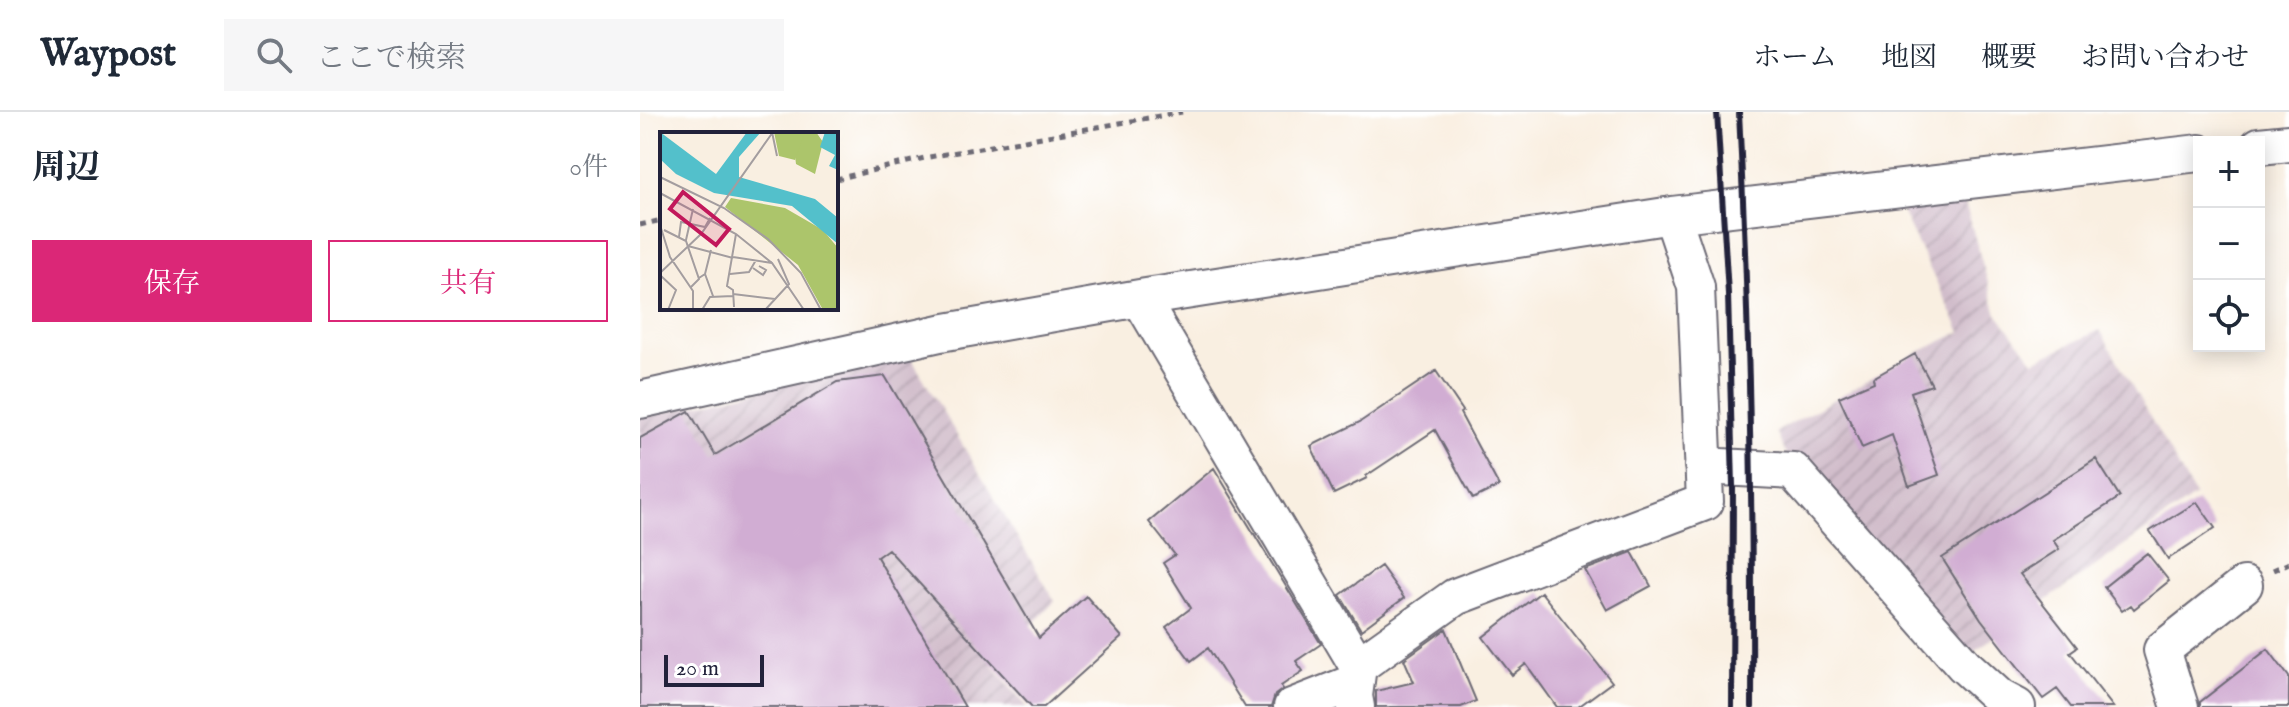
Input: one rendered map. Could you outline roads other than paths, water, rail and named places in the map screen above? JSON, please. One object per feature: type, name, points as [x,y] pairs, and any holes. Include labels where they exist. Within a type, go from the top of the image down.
[{"type":"street","points":[[2265,145],[2289,143]]},
{"type":"street","points":[[640,400],[940,333],[1140,298],[1672,215],[2193,154]]},
{"type":"street","points":[[1292,707],[1356,685],[1455,597],[1705,502],[1696,287],[1672,215]]},
{"type":"street","points":[[1140,298],[1356,685]]},
{"type":"street","points":[[1703,466],[1793,471],[1964,665],[2000,698],[2017,707]]},
{"type":"street","points":[[2180,707],[2162,650],[2244,585]]},
{"type":"railway","points":[[1717,112],[1728,294],[1733,486],[1732,707]]},
{"type":"railway","points":[[1739,112],[1750,410],[1752,707]]}]
